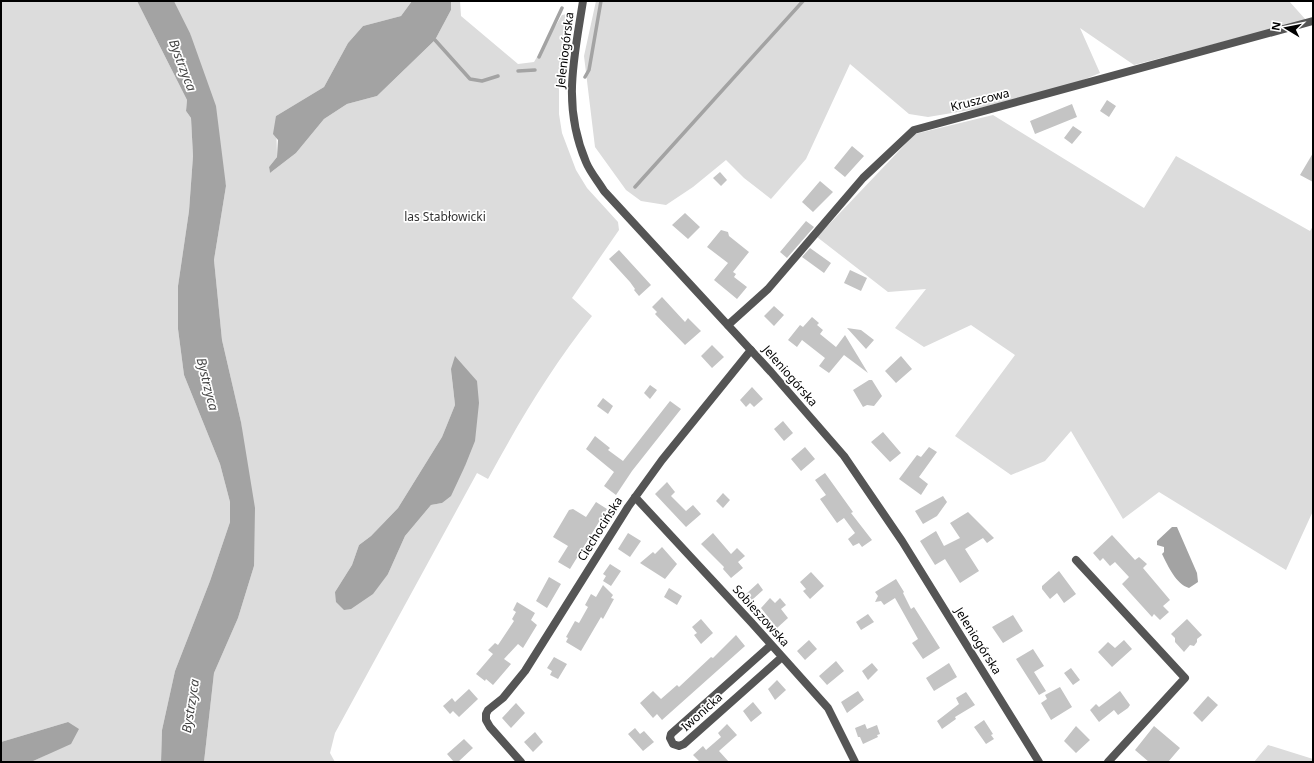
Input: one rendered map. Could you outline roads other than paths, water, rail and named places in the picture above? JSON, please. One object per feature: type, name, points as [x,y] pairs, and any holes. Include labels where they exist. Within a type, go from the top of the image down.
[{"type":"street","name":"Jeleniogórska","points":[[583,1],[572,74],[571,102],[578,141],[586,163],[604,190],[751,350],[844,456],[878,504],[1039,762]]},
{"type":"street","name":"Kruszcowa","points":[[728,325],[768,289],[863,178],[914,130],[1313,21]]},
{"type":"street","name":"Ciechocińska","points":[[521,762],[490,727],[486,720],[488,710],[502,698],[529,665],[635,497],[691,422],[751,350]]},
{"type":"street","name":"Sobieszowska","points":[[635,497],[828,708],[855,762]]},
{"type":"street","points":[[1076,560],[1184,678],[1108,762]]},
{"type":"street","name":"Iwonicka","points":[[771,645],[672,734],[670,738],[673,744],[679,746],[684,744],[782,657]]},
{"type":"water","name":"Bystrzyca","points":[[137,1],[174,1],[190,33],[216,106],[226,186],[214,260],[222,340],[241,422],[255,508],[254,566],[238,618],[214,673],[204,762],[161,762],[162,730],[175,671],[210,581],[230,522],[230,502],[220,464],[184,375],[178,329],[178,286],[189,211],[193,156],[191,118],[186,111],[187,100]]},
{"type":"water","points":[[412,1],[451,1],[451,10],[435,40],[377,96],[347,104],[324,119],[296,153],[270,173],[269,167],[277,157],[278,140],[273,134],[276,116],[324,87],[348,43],[363,26],[401,16]]},
{"type":"water","points":[[455,356],[477,381],[479,403],[475,441],[465,466],[451,496],[442,503],[431,505],[405,536],[388,574],[373,594],[351,609],[344,610],[336,602],[335,592],[352,565],[359,545],[371,536],[398,508],[442,437],[455,405],[451,369]]},
{"type":"water","points":[[1172,527],[1177,527],[1197,573],[1198,582],[1189,588],[1184,586],[1176,579],[1162,554],[1164,552],[1164,547],[1157,545],[1157,541]]},
{"type":"water","points":[[68,722],[79,729],[71,744],[31,762],[1,762],[1,742]]},
{"type":"waterway","points":[[585,77],[589,70],[601,1]]},
{"type":"waterway","points":[[635,187],[803,1]]},
{"type":"waterway","points":[[539,57],[562,8]]},
{"type":"waterway","points":[[435,40],[470,79],[482,81],[498,76]]},
{"type":"waterway","points":[[518,71],[535,70]]},
{"type":"park label","name":"las Stabłowicki","points":[[445,217]]}]
